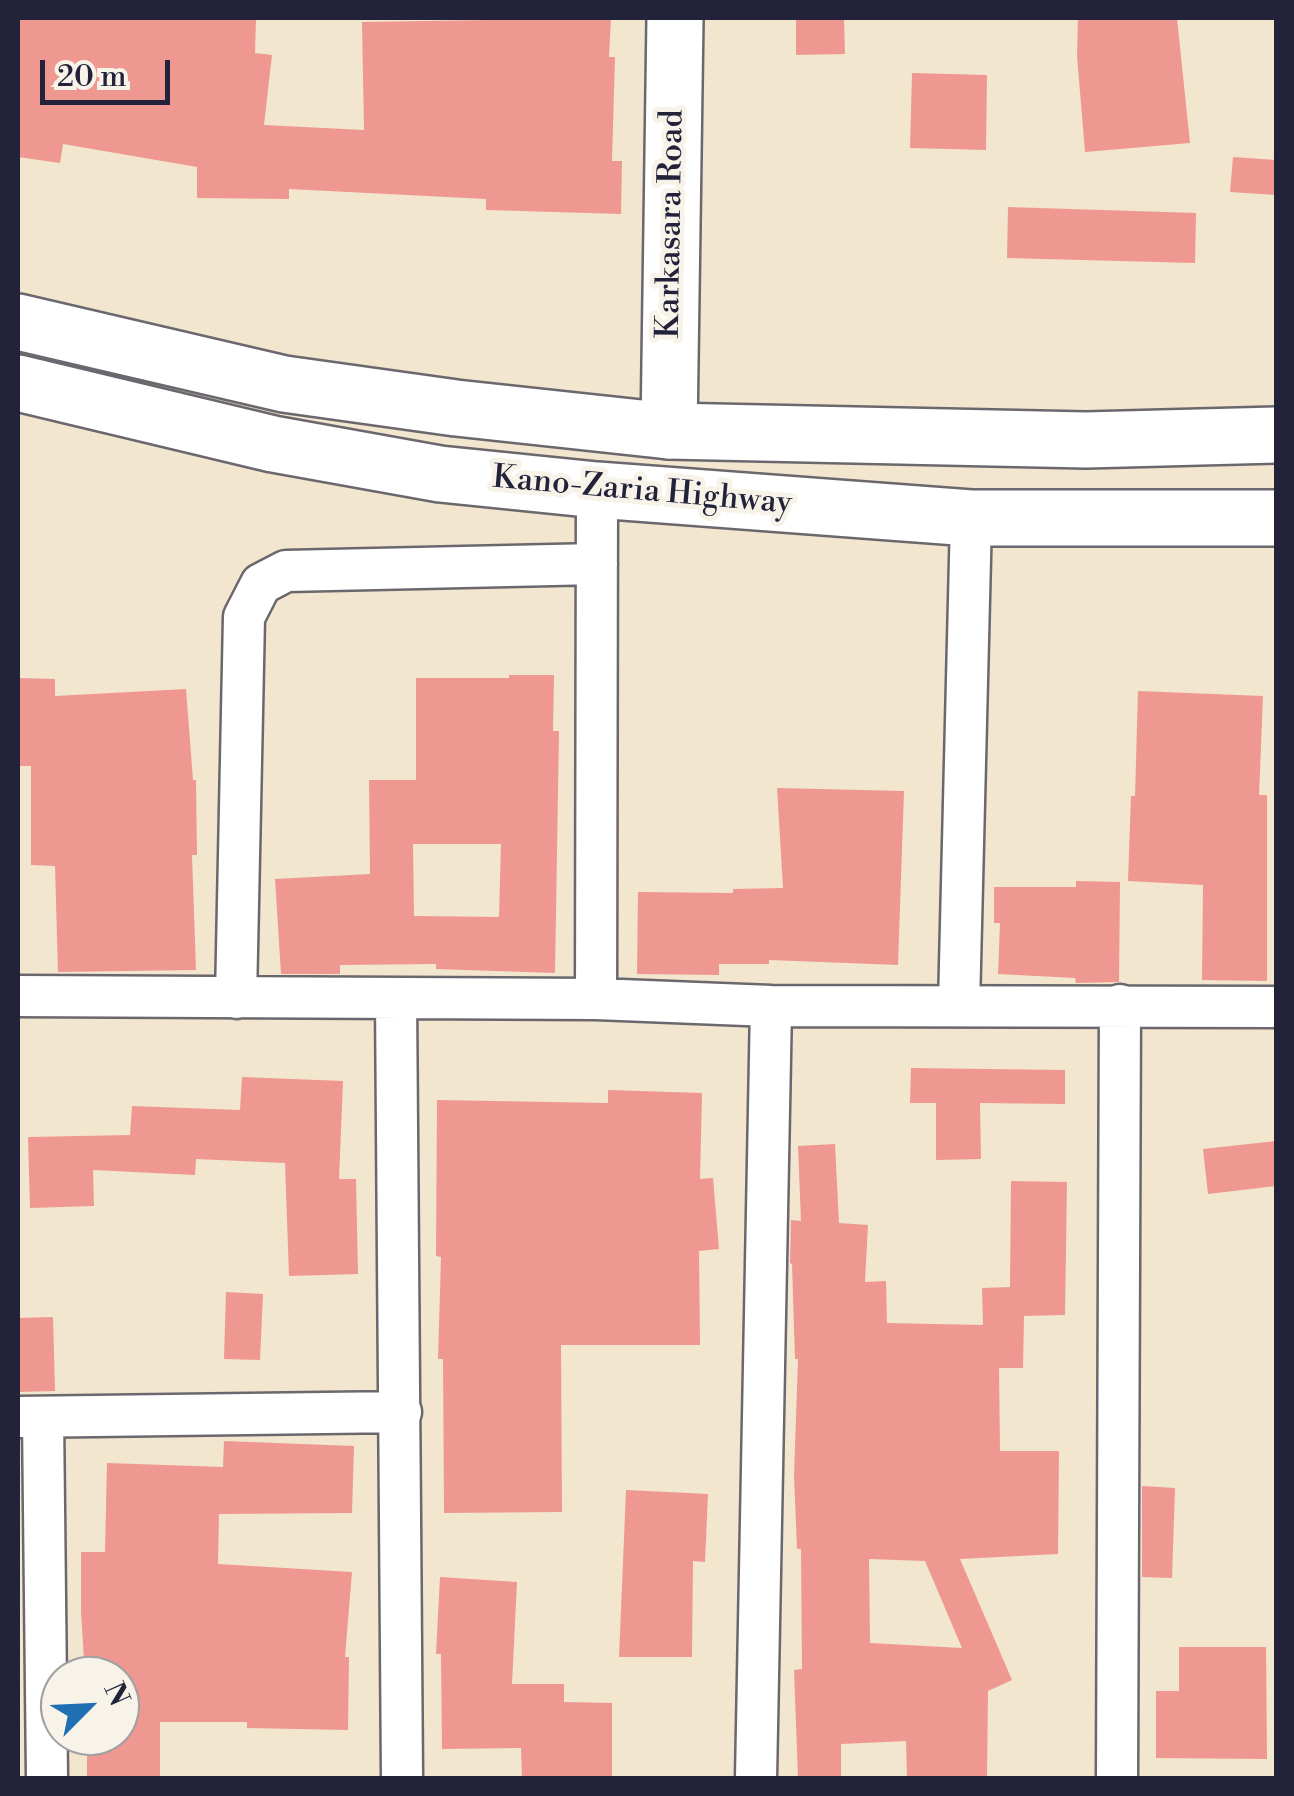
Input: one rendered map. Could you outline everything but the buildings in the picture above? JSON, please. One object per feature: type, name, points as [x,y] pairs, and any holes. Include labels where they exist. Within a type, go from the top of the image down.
[{"type":"main road","name":"Karkasara Road","points":[[670,431],[675,18]]},
{"type":"main road","name":"Kano-Zaria Highway","points":[[18,322],[284,384],[456,408],[670,431],[1086,440],[1276,435]]},
{"type":"main road","name":"Kano-Zaria Highway","points":[[18,383],[273,444],[440,474],[971,518],[1276,518]]},
{"type":"street","points":[[596,1000],[597,490]]},
{"type":"street","points":[[959,1006],[971,518]]},
{"type":"street","points":[[236,998],[244,617],[261,584],[286,571],[598,564]]},
{"type":"street","points":[[18,996],[596,1000],[771,1006],[1276,1007]]},
{"type":"street","points":[[396,998],[402,1778]]},
{"type":"street","points":[[1117,1778],[1120,1005]]},
{"type":"street","points":[[756,1778],[771,1006]]},
{"type":"street","points":[[46,1778],[30,1417],[401,1412]]}]
